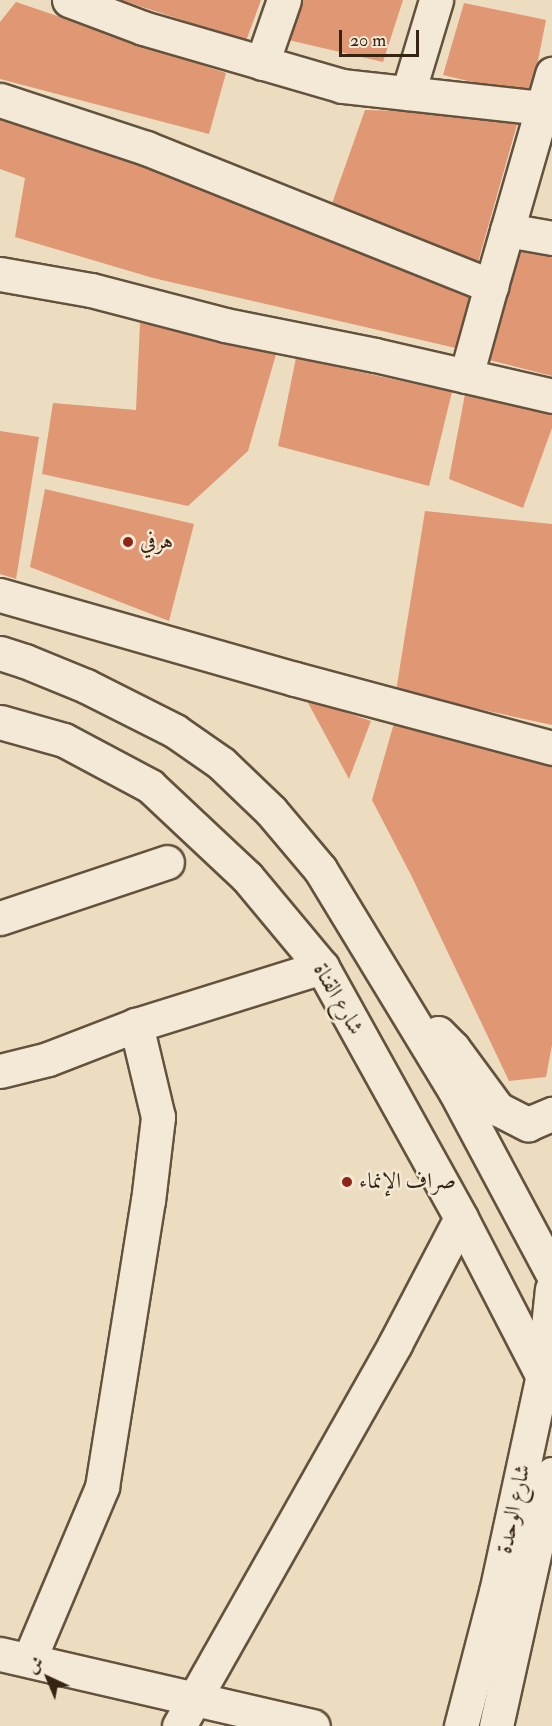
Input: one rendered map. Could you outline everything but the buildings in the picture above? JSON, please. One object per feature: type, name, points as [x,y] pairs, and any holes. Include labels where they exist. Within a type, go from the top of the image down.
[{"type":"street","points":[[69,0],[143,28],[342,86],[547,109]]},
{"type":"street","points":[[262,63],[284,0]]},
{"type":"street","points":[[408,93],[436,0]]},
{"type":"street","points":[[465,376],[507,230],[547,109],[552,74]]},
{"type":"street","points":[[0,100],[146,148],[491,286]]},
{"type":"street","points":[[507,230],[552,238]]},
{"type":"street","points":[[0,274],[91,290],[225,325],[552,396]]},
{"type":"street","points":[[0,595],[284,676],[552,748]]},
{"type":"street","points":[[0,653],[86,686],[175,731],[221,763],[271,811],[320,869],[455,1091],[552,1273]]},
{"type":"street","name":"شارع القناة","points":[[0,722],[64,740],[150,786],[247,878],[322,967],[460,1218],[547,1384]]},
{"type":"street","points":[[0,918],[167,862]]},
{"type":"street","points":[[0,1071],[48,1059],[136,1025],[322,967]]},
{"type":"street","points":[[393,990],[453,1048],[498,1109],[528,1124],[552,1114]]},
{"type":"street","points":[[136,1025],[158,1117],[148,1201],[102,1487],[15,1657],[314,1726]]},
{"type":"street","points":[[179,1726],[395,1344],[460,1218]]},
{"type":"street","name":"شارع الوحدة","points":[[461,1726],[547,1384],[552,1289]]},
{"type":"street","points":[[496,1726],[552,1474]]},
{"type":"place","name":"هرفي","points":[[128,542]]},
{"type":"place","name":"صراف الإنماء","points":[[347,1182]]}]
